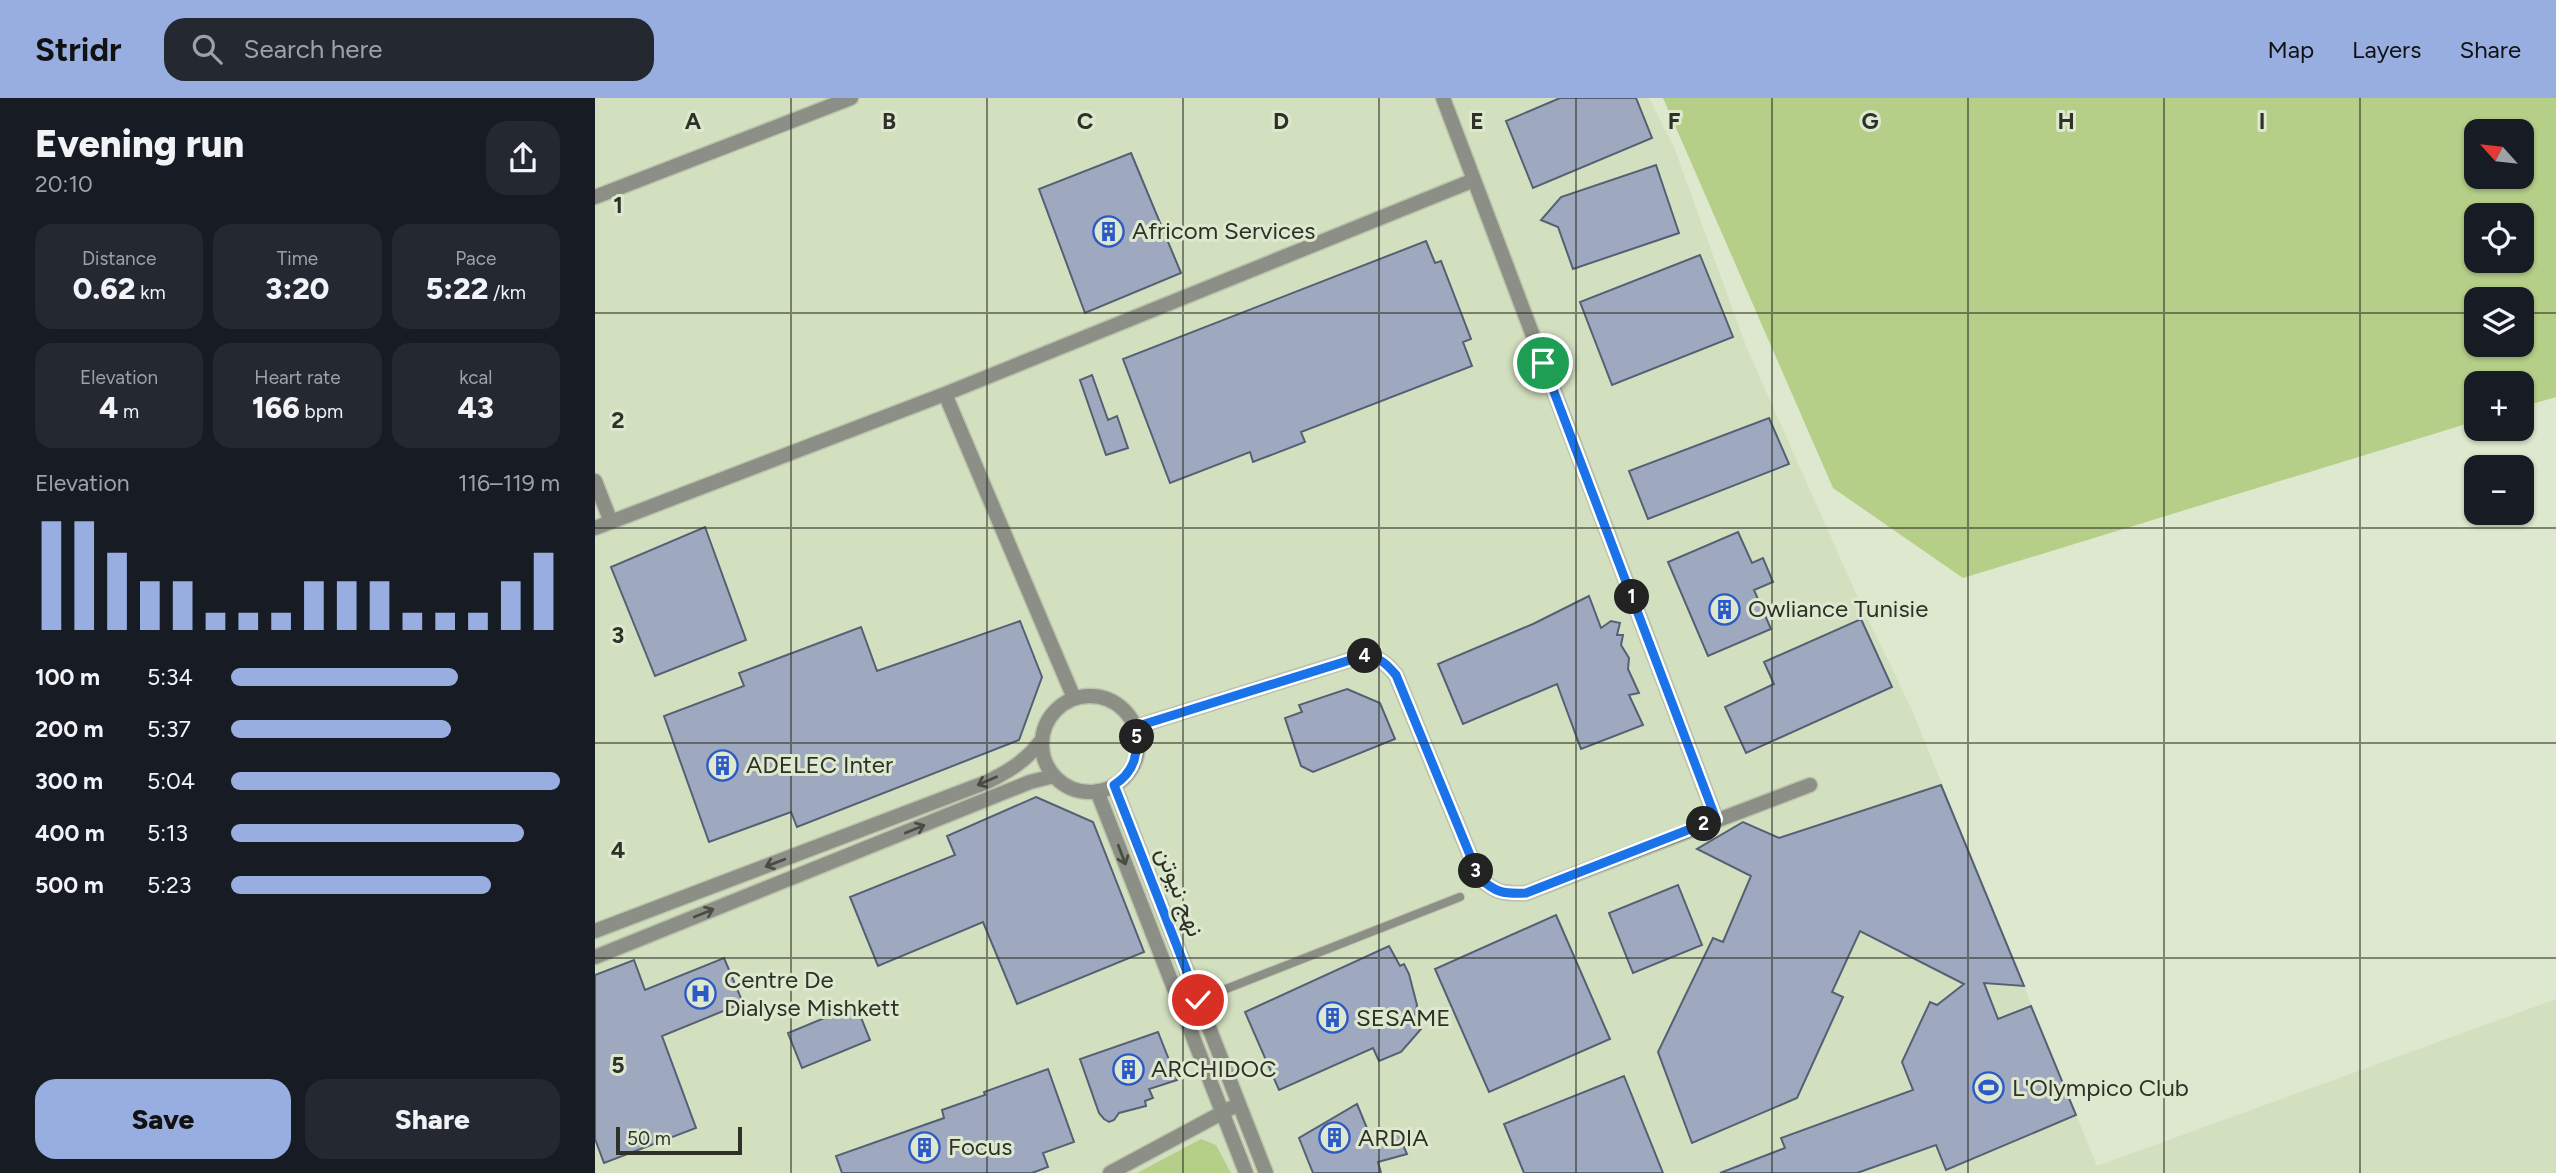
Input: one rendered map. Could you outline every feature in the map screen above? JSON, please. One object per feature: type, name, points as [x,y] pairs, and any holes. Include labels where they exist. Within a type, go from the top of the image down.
[{"type":"street","points":[[595,197],[851,98]]},
{"type":"street","points":[[1443,98],[1716,819]]},
{"type":"street","points":[[595,528],[945,394],[1474,180]]},
{"type":"street","points":[[945,394],[1074,698]]},
{"type":"street","points":[[595,481],[611,522]]},
{"type":"street","points":[[1135,727],[1363,656],[1374,656],[1396,675],[1479,877],[1491,889],[1507,894],[1526,893],[1810,785]]},
{"type":"street","points":[[595,931],[987,782],[1012,769],[1030,755],[1041,741],[1046,723],[1057,708],[1074,698],[1092,695],[1111,699],[1126,711],[1135,727],[1138,746],[1134,764],[1123,779],[1114,785],[1088,792],[1069,788],[1054,776],[1044,760],[1041,741]]},
{"type":"street","points":[[595,957],[1030,782],[1054,776]]},
{"type":"street","name":"نهج نيوتن","points":[[1114,785],[1266,1173]]},
{"type":"street","name":"نهج نيوتن","points":[[1097,791],[1246,1173]]},
{"type":"street","points":[[662,905],[672,926]]},
{"type":"street","points":[[1110,1173],[1239,1104]]},
{"type":"lane","points":[[1198,1000],[1460,897]]},
{"type":"shaded area","points":[[595,98],[1649,98],[1674,147],[1746,346],[1859,600],[1912,710],[2097,1166],[2556,999],[2556,1173],[595,1173]]},
{"type":"green space","points":[[1663,98],[2556,98],[2556,397],[2534,403],[2534,371],[2464,371],[2464,425],[1963,578],[1833,488]]},
{"type":"green space","points":[[1201,1139],[1216,1145],[1231,1173],[1137,1173]]},
{"type":"building","points":[[1560,98],[1636,98],[1652,138],[1533,188],[1506,121]]},
{"type":"building","name":"Africom Services","points":[[1131,153],[1181,273],[1085,313],[1039,189]]},
{"type":"building","points":[[1656,165],[1679,233],[1573,269],[1558,227],[1541,220],[1561,197]]},
{"type":"building","points":[[1426,241],[1435,263],[1441,261],[1471,339],[1463,342],[1472,366],[1301,432],[1305,442],[1253,462],[1250,452],[1170,483],[1123,359]]},
{"type":"building","points":[[1700,255],[1733,337],[1612,385],[1580,302]]},
{"type":"building","points":[[1092,375],[1108,420],[1117,416],[1128,448],[1106,455],[1080,380]]},
{"type":"building","points":[[1769,418],[1789,464],[1648,519],[1629,471]]},
{"type":"building","points":[[705,527],[746,640],[655,676],[611,567]]},
{"type":"building","name":"Owliance Tunisie","points":[[1738,532],[1752,563],[1763,558],[1773,582],[1754,590],[1771,629],[1708,656],[1668,562]]},
{"type":"building","points":[[1589,596],[1601,628],[1611,621],[1620,623],[1617,635],[1623,635],[1621,645],[1629,658],[1628,669],[1639,693],[1629,695],[1643,725],[1581,749],[1557,684],[1463,724],[1438,664],[1533,624]]},
{"type":"building","points":[[1861,619],[1892,687],[1746,753],[1725,707],[1774,684],[1764,662]]},
{"type":"building","points":[[1020,621],[1042,677],[1019,740],[797,827],[791,812],[709,842],[664,716],[744,686],[739,673],[861,627],[877,671]]},
{"type":"building","points":[[1347,689],[1380,703],[1395,739],[1313,772],[1301,766],[1285,718],[1302,712],[1299,705]]},
{"type":"building","points":[[1941,785],[2024,986],[1984,983],[1998,1019],[2031,1006],[2076,1115],[1946,1170],[1936,1145],[1857,1173],[1720,1173],[1785,1148],[1781,1138],[1913,1090],[1902,1062],[1930,1002],[1937,1005],[1964,984],[1860,931],[1832,992],[1843,997],[1797,1098],[1692,1143],[1658,1052],[1713,938],[1723,942],[1751,876],[1697,849],[1743,822],[1779,838]]},
{"type":"building","points":[[1036,797],[1093,822],[1144,952],[1017,1004],[983,922],[878,966],[850,897],[955,855],[947,836]]},
{"type":"building","points":[[1678,885],[1702,945],[1633,973],[1609,913]]},
{"type":"building","points":[[1556,915],[1610,1039],[1489,1092],[1435,969]]},
{"type":"building","name":"SESAME","points":[[1389,946],[1400,966],[1404,964],[1409,974],[1417,1005],[1415,1015],[1422,1021],[1421,1029],[1401,1052],[1379,1061],[1373,1048],[1279,1090],[1245,1012]]},
{"type":"building","points":[[724,958],[743,1003],[662,1036],[696,1128],[604,1163],[595,1139],[595,975],[634,960],[645,990]]},
{"type":"building","points":[[856,1005],[870,1040],[802,1068],[788,1033]]},
{"type":"building","name":"ARCHIDOC","points":[[1158,1032],[1177,1080],[1149,1089],[1153,1098],[1145,1101],[1146,1106],[1119,1113],[1109,1122],[1099,1113],[1080,1059]]},
{"type":"building","points":[[1048,1069],[1074,1142],[1043,1153],[1048,1167],[1032,1173],[842,1173],[836,1156],[944,1118],[942,1110]]},
{"type":"building","points":[[1624,1076],[1663,1173],[1524,1173],[1504,1124]]},
{"type":"building","name":"ARDIA","points":[[1357,1104],[1371,1138],[1396,1128],[1407,1154],[1378,1162],[1381,1173],[1313,1173],[1299,1138]]},
{"type":"place","name":"Africom Services","points":[[1109,231]]},
{"type":"place","name":"Owliance Tunisie","points":[[1725,609]]},
{"type":"place","name":"ADELEC Inter","points":[[723,765]]},
{"type":"place","name":"Centre De Dialyse Mishkett","points":[[701,994]]},
{"type":"place","name":"SESAME","points":[[1333,1018]]},
{"type":"place","name":"ARCHIDOC","points":[[1128,1069]]},
{"type":"place","name":"L'Olympico Club","points":[[1989,1088]]},
{"type":"place","name":"ARDIA","points":[[1335,1138]]},
{"type":"place","name":"Focus","points":[[925,1147]]},
{"type":"route","points":[[1198,1000],[1114,785],[1123,779],[1134,764],[1138,746],[1135,727],[1363,656],[1374,656],[1396,675],[1479,877],[1491,889],[1507,894],[1526,893],[1716,819],[1543,363]]}]
